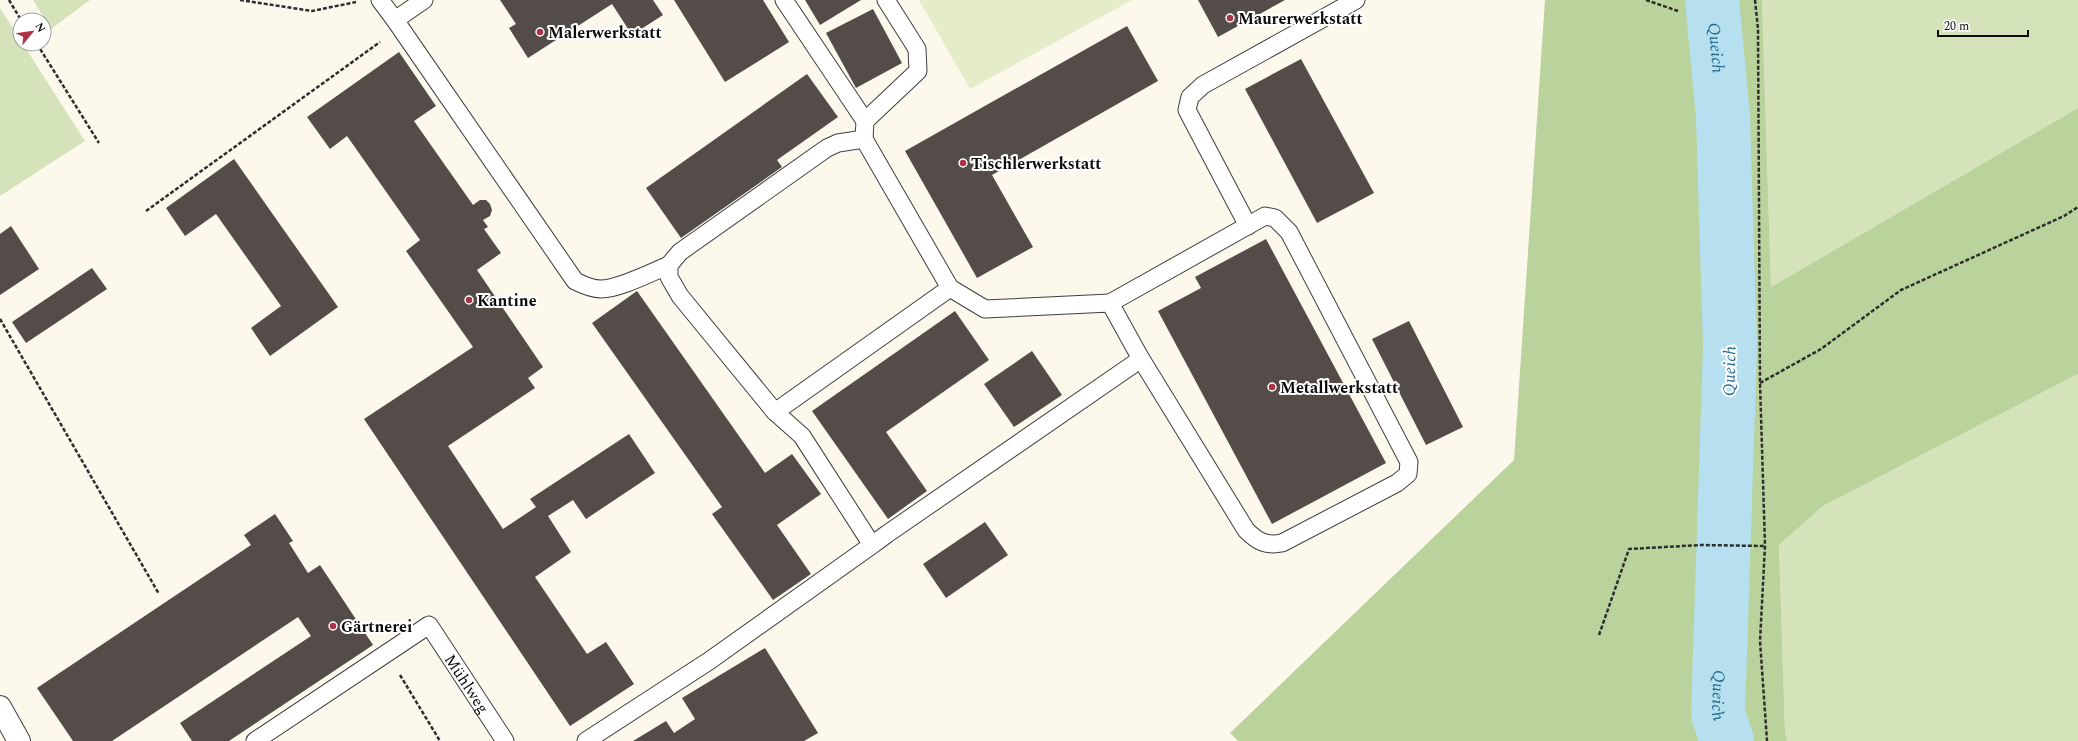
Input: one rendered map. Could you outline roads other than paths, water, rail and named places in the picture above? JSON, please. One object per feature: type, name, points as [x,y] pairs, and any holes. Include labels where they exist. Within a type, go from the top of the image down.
[{"type":"street","points":[[0,707],[19,741]]},
{"type":"lane","points":[[380,0],[575,281],[585,286],[602,289],[614,286],[669,265],[680,252],[827,148],[838,143],[864,139]]},
{"type":"lane","points":[[398,24],[424,0]]},
{"type":"lane","points":[[784,0],[865,121],[864,139],[950,288],[985,309],[1110,303],[1265,216],[1275,218],[1289,232],[1409,462],[1408,474],[1397,483],[1282,542],[1271,545],[1258,541],[1246,530],[1141,359],[1110,303]]},
{"type":"lane","points":[[865,121],[918,71],[917,49],[886,0]]},
{"type":"lane","points":[[1248,226],[1187,110],[1190,97],[1203,85],[1356,0]]},
{"type":"lane","points":[[669,265],[669,277],[680,296],[775,412],[802,436],[872,545]]},
{"type":"lane","points":[[775,412],[950,288]]},
{"type":"lane","points":[[586,741],[709,661],[872,545],[1141,359]]},
{"type":"lane","name":"Mühlweg","points":[[255,741],[429,625],[505,741]]},
{"type":"waterway","name":"Queich","points":[[1712,0],[1723,117],[1730,347],[1718,714],[1727,741]]},
{"type":"place","name":"Maurerwerkstatt","points":[[1230,18]]},
{"type":"place","name":"Malerwerkstatt","points":[[540,32]]},
{"type":"place","name":"Tischlerwerkstatt","points":[[963,163]]},
{"type":"place","name":"Kantine","points":[[469,300]]},
{"type":"place","name":"Metallwerkstatt","points":[[1272,387]]},
{"type":"place","name":"Gärtnerei","points":[[333,626]]}]
